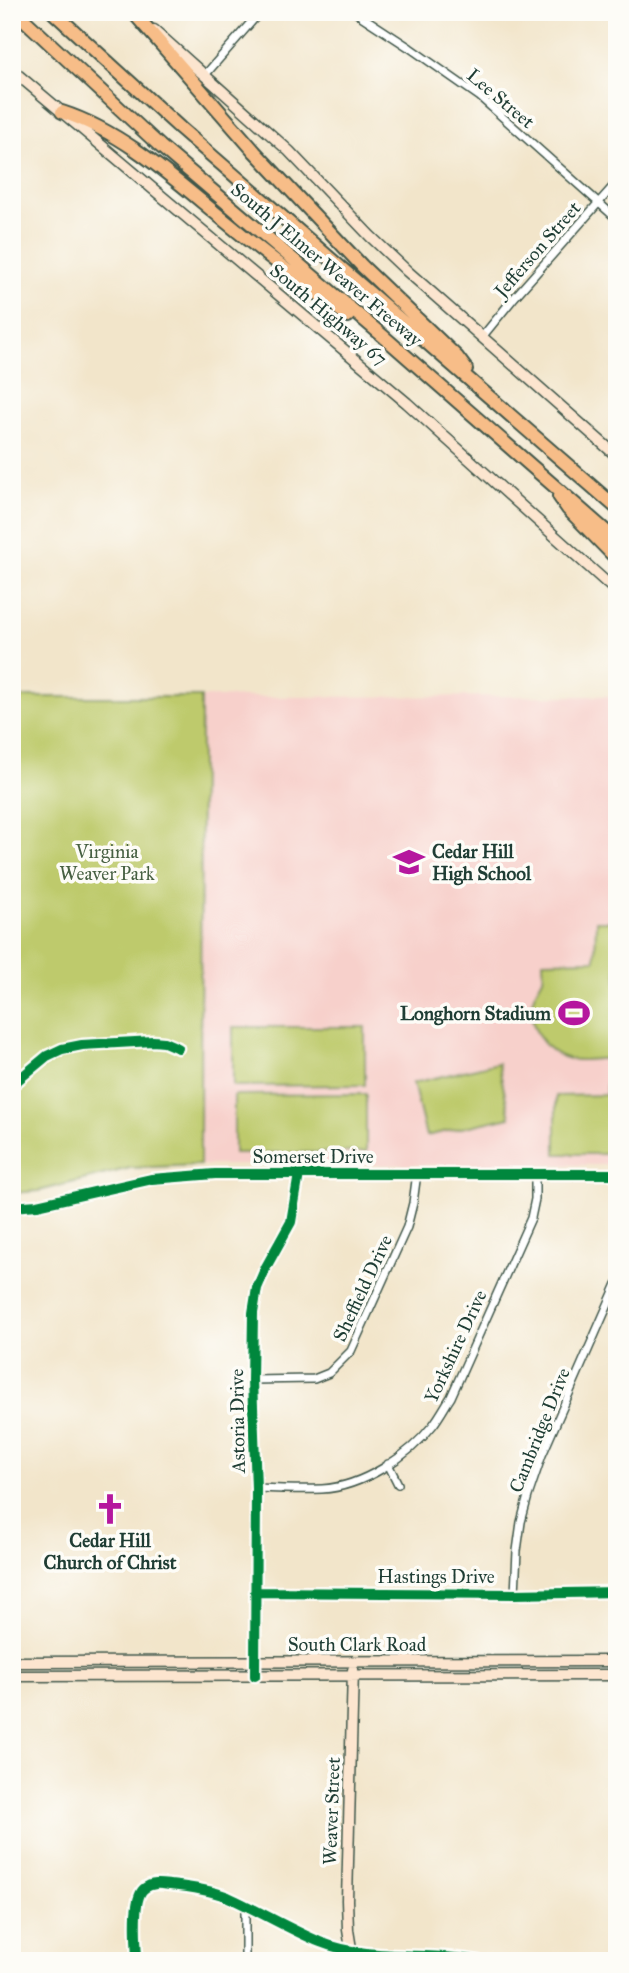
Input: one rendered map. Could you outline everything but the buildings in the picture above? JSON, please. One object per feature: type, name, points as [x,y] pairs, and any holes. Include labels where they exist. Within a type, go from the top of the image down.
[{"type":"highway","name":"South J Elmer Weaver Freeway","points":[[16,12],[160,146],[617,541]]},
{"type":"highway","name":"South J Elmer Weaver Freeway","points":[[53,12],[180,128],[617,508]]},
{"type":"highway","points":[[133,12],[255,152],[391,296],[457,357],[478,386]]},
{"type":"highway","points":[[62,112],[86,119],[130,147],[282,267],[360,325],[383,336]]},
{"type":"highway","points":[[549,481],[568,509],[617,559]]},
{"type":"main road","points":[[133,12],[289,151],[369,236],[617,456]]},
{"type":"main road","name":"South Highway 67","points":[[12,70],[407,403],[617,592]]},
{"type":"main road","points":[[168,1661],[168,1676]]},
{"type":"main road","name":"South Clark Road","points":[[12,1662],[617,1661]]},
{"type":"main road","points":[[64,1662],[65,1676]]},
{"type":"main road","name":"Weaver Street","points":[[353,1662],[346,1900],[353,1957]]},
{"type":"main road","name":"South Clark Road","points":[[12,1676],[617,1675]]},
{"type":"street","points":[[205,75],[260,12]]},
{"type":"street","name":"Lee Street","points":[[355,12],[480,97],[617,219]]},
{"type":"street","name":"Jefferson Street","points":[[482,337],[617,182]]},
{"type":"street","name":"Sheffield Drive","points":[[252,1380],[314,1379],[329,1373],[351,1351],[407,1227],[417,1173]]},
{"type":"street","name":"Somerset Drive","points":[[12,1207],[37,1205],[152,1179],[215,1174],[617,1174]]},
{"type":"street","name":"Astoria Drive","points":[[255,1676],[253,1313],[257,1288],[291,1222],[299,1174]]},
{"type":"street","name":"Yorkshire Drive","points":[[256,1488],[322,1489],[342,1486],[364,1478],[388,1464],[418,1442],[434,1424],[451,1397],[531,1218],[535,1199],[535,1174]]},
{"type":"street","name":"Cambridge Drive","points":[[515,1594],[517,1550],[527,1496],[542,1455],[617,1284]]},
{"type":"street","points":[[388,1464],[398,1484]]},
{"type":"street","name":"Hastings Drive","points":[[256,1592],[617,1592]]},
{"type":"street","points":[[136,1961],[138,1896],[143,1888],[156,1883],[191,1887],[228,1897],[353,1957],[479,1961]]},
{"type":"street","points":[[245,1906],[245,1961]]},
{"type":"shaded area","name":"Cedar Hill High School","points":[[617,696],[617,1165],[200,1165],[201,697]]},
{"type":"green space","name":"Virginia Weaver Park","points":[[12,697],[201,697],[200,1165],[130,1168],[39,1191],[12,1193]]},
{"type":"green space","name":"Longhorn Stadium","points":[[596,921],[617,921],[617,1154],[556,1154],[556,1096],[606,1095],[608,1059],[573,1060],[553,1051],[536,1030],[531,1012],[532,1003],[543,978],[543,961],[595,960]]},
{"type":"green space","points":[[233,1027],[365,1027],[365,1085],[233,1086]]},
{"type":"green space","points":[[498,1063],[510,1117],[426,1136],[413,1083]]},
{"type":"green space","points":[[366,1094],[366,1152],[234,1153],[234,1095]]},
{"type":"cycle path","points":[[12,1085],[47,1056],[62,1049],[82,1045],[153,1041],[178,1048]]},
{"type":"cycle path","points":[[12,1207],[37,1205],[152,1179],[215,1174],[617,1174]]},
{"type":"cycle path","points":[[255,1676],[253,1313],[257,1288],[291,1222],[299,1174]]},
{"type":"cycle path","points":[[255,1592],[617,1592]]},
{"type":"cycle path","points":[[137,1961],[138,1901],[145,1888],[157,1884],[221,1895],[308,1937],[339,1948],[378,1954],[479,1961]]},
{"type":"place","name":"Cedar Hill High School","points":[[409,862]]},
{"type":"place","name":"Longhorn Stadium","points":[[574,1013]]},
{"type":"place","name":"Cedar Hill Church of Christ","points":[[110,1509]]}]
